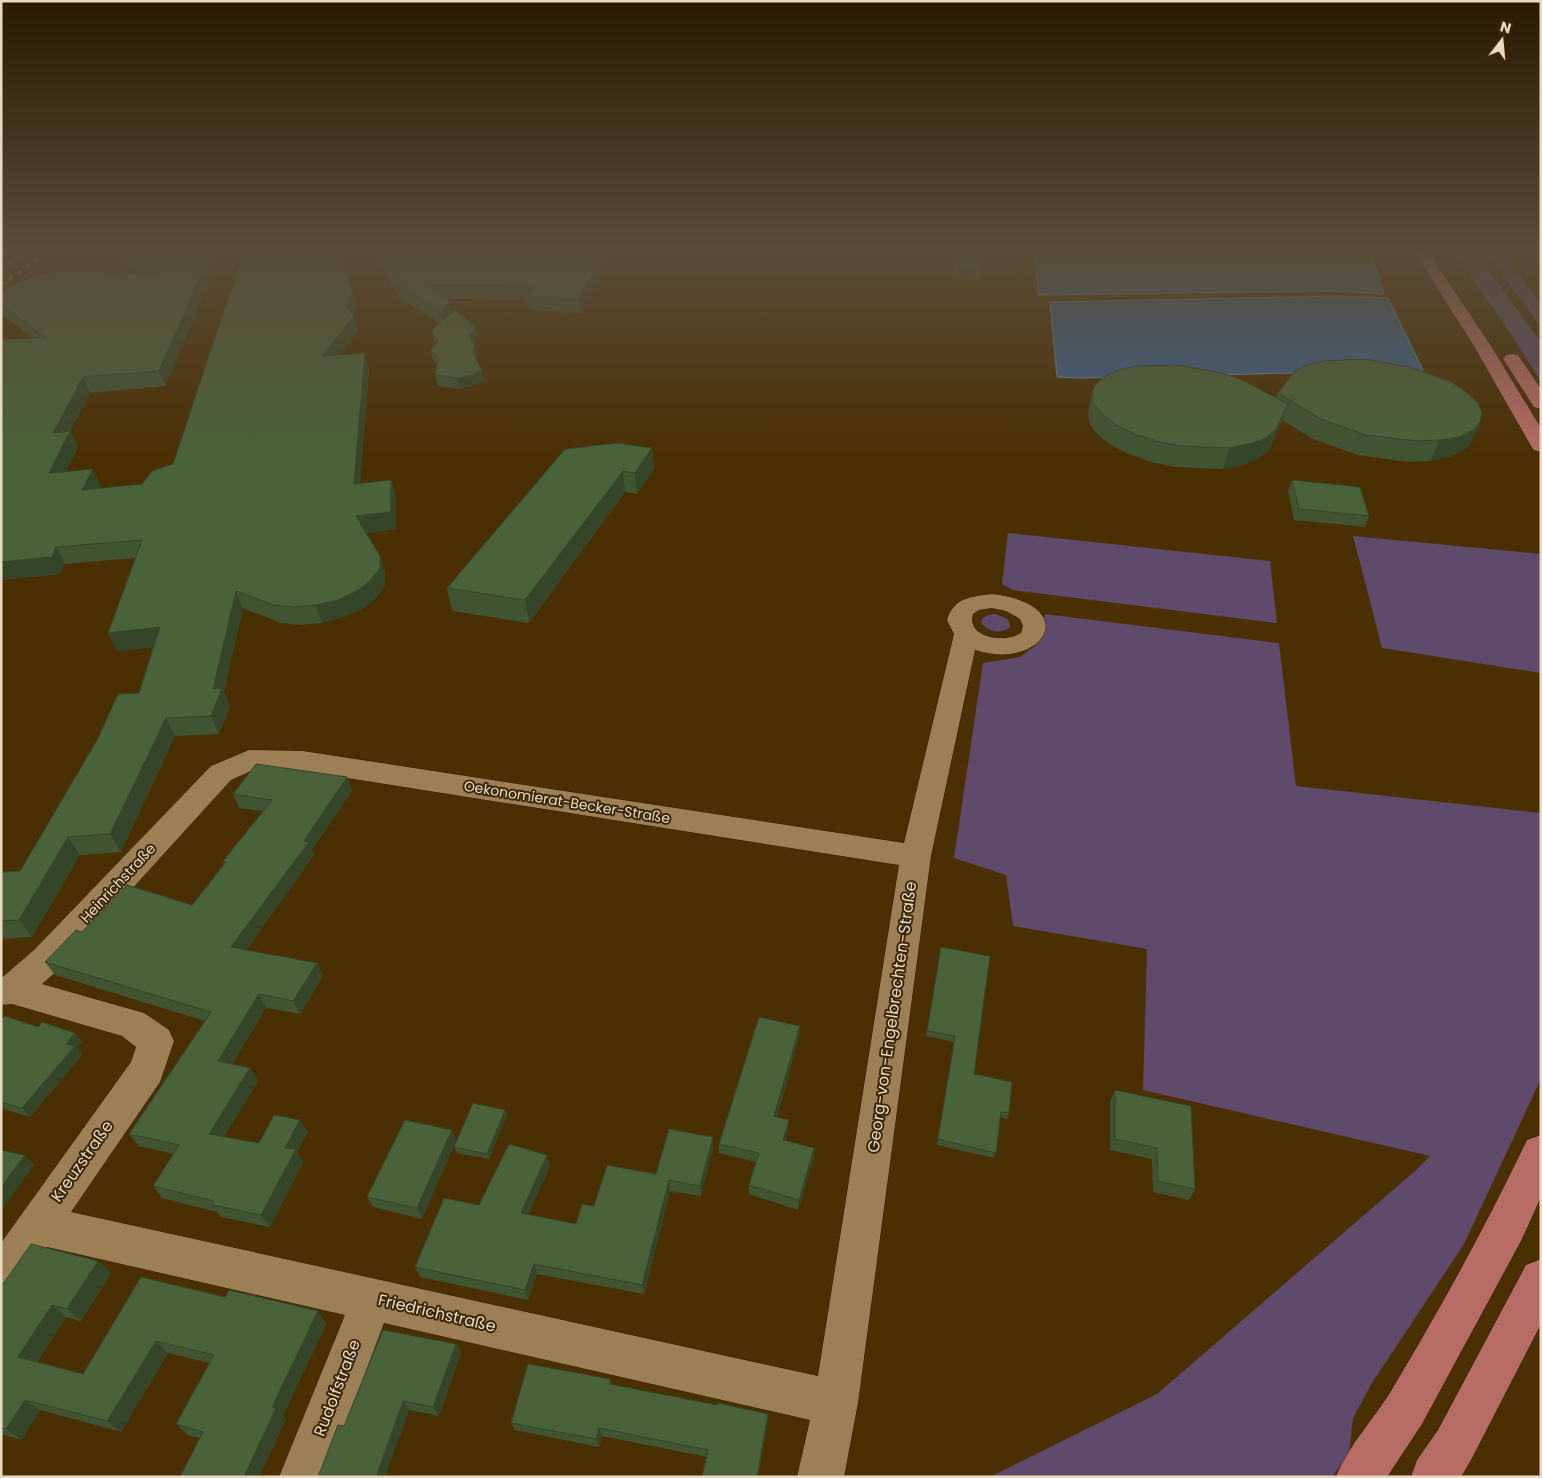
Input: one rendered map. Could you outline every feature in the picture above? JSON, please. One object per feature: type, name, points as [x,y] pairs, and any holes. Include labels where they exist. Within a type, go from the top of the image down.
[{"type":"main road","points":[[1466,319],[1520,406],[1541,446]]},
{"type":"main road","points":[[1504,347],[1541,403]]},
{"type":"main road","points":[[1359,1477],[1406,1408],[1507,1227],[1541,1153]]},
{"type":"main road","points":[[1434,1477],[1454,1446],[1541,1280]]},
{"type":"street","name":"Georg-von-Engelbrechten-Straße","points":[[820,1477],[836,1403],[916,856],[966,635],[958,623],[959,616],[979,594],[1023,609],[1034,621],[1033,635],[1026,641],[1016,645],[1002,647],[986,645],[966,635]]},
{"type":"street","name":"Oekonomierat-Becker-Straße","points":[[221,773],[249,760],[303,760],[916,856]]},
{"type":"street","name":"Heinrichstraße","points":[[7,990],[48,959],[221,773]]},
{"type":"street","name":"Heinrichstraße","points":[[7,990],[132,1024],[156,1041]]},
{"type":"street","name":"Kreuzstraße","points":[[1,1278],[147,1070],[156,1041]]},
{"type":"street","name":"Friedrichstraße","points":[[37,1226],[836,1403]]},
{"type":"street","name":"Rudolfstraße","points":[[302,1477],[372,1299]]},
{"type":"street","name":"Georg-von-Engelbrechten-Straße","points":[[832,1477],[836,1403]]},
{"type":"shaded area","points":[[1500,319],[1524,319],[1541,342],[1541,382]]},
{"type":"shaded area","points":[[1535,319],[1541,319],[1541,327]]},
{"type":"shaded area","points":[[1008,533],[1270,561],[1277,623],[1013,590],[1002,584]]},
{"type":"shaded area","points":[[1353,536],[1541,554],[1541,673],[1382,648]]},
{"type":"shaded area","points":[[995,614],[1008,619],[1009,628],[1002,631],[994,631],[987,628],[981,622],[986,616]]},
{"type":"shaded area","points":[[1045,614],[1279,643],[1296,786],[1541,813],[1541,1075],[1539,1083],[1464,1244],[1372,1383],[1353,1418],[1349,1454],[1332,1477],[990,1477],[1157,1394],[1430,1156],[1143,1090],[1147,949],[1013,926],[1006,875],[954,858],[983,663],[1020,657],[1038,643]]},
{"type":"water","points":[[1052,319],[1398,319],[1423,370],[1081,378],[1057,377]]},
{"type":"building","points":[[20,319],[182,319],[159,371],[83,377],[53,433],[70,431],[49,473],[93,469],[82,490],[142,484],[152,471],[173,464],[221,319],[352,319],[322,356],[365,353],[354,484],[391,480],[391,512],[356,516],[380,556],[380,568],[371,580],[357,591],[338,600],[294,607],[274,605],[236,591],[213,689],[222,688],[211,716],[166,718],[110,834],[68,837],[19,920],[1,921],[1,872],[20,871],[97,740],[118,694],[139,693],[160,627],[108,633],[142,540],[56,547],[52,557],[1,562],[1,340],[45,337]]},
{"type":"building","points":[[445,319],[466,319],[476,327],[470,336],[475,346],[473,353],[482,370],[470,376],[456,378],[435,375],[438,358],[431,350],[438,342],[432,330]]},
{"type":"building","points":[[1364,359],[1410,367],[1451,382],[1477,402],[1482,412],[1480,422],[1473,430],[1459,437],[1440,440],[1417,441],[1366,435],[1321,419],[1278,393],[1295,371],[1307,365],[1323,361]]},
{"type":"building","points":[[1178,365],[1222,373],[1242,380],[1288,404],[1276,429],[1266,438],[1250,444],[1229,448],[1180,446],[1134,434],[1116,425],[1102,414],[1094,404],[1092,393],[1096,384],[1105,376],[1136,366]]},
{"type":"building","points":[[618,443],[652,448],[635,473],[623,471],[525,600],[447,588],[565,449]]},
{"type":"building","points":[[1292,480],[1360,487],[1369,516],[1299,509]]},
{"type":"building","points":[[256,764],[347,777],[304,841],[309,842],[231,947],[317,963],[293,1001],[259,994],[218,1061],[250,1068],[209,1134],[259,1143],[274,1115],[300,1120],[285,1148],[296,1149],[261,1215],[212,1205],[214,1201],[153,1186],[179,1145],[129,1134],[211,1012],[45,962],[76,930],[82,932],[127,885],[192,905],[226,862],[223,861],[272,800],[233,794]]},
{"type":"building","points":[[941,947],[990,956],[974,1074],[1012,1082],[1009,1113],[1001,1112],[996,1153],[938,1139],[955,1036],[927,1031]]},
{"type":"building","points":[[5,1016],[38,1027],[42,1022],[75,1033],[66,1044],[75,1046],[22,1108],[1,1102],[1,1020]]},
{"type":"building","points":[[759,1017],[800,1026],[774,1116],[789,1120],[783,1140],[814,1148],[799,1200],[749,1185],[759,1153],[719,1144]]},
{"type":"building","points":[[1115,1090],[1191,1106],[1195,1189],[1158,1181],[1157,1148],[1115,1139]]},
{"type":"building","points":[[473,1103],[505,1110],[487,1154],[454,1147]]},
{"type":"building","points":[[405,1120],[452,1130],[417,1208],[367,1197]]},
{"type":"building","points":[[669,1129],[713,1137],[700,1186],[669,1180],[642,1285],[534,1264],[525,1290],[415,1267],[444,1198],[479,1205],[509,1144],[547,1155],[521,1213],[576,1224],[582,1204],[594,1206],[607,1165],[656,1174]]},
{"type":"building","points":[[1,1150],[25,1155],[1,1187]]},
{"type":"building","points":[[31,1244],[98,1261],[67,1309],[52,1305],[18,1357],[83,1374],[141,1277],[225,1297],[229,1290],[318,1311],[272,1407],[276,1408],[244,1477],[180,1477],[203,1432],[176,1424],[214,1355],[156,1341],[107,1421],[25,1400],[6,1429],[1,1428],[1,1287]]},
{"type":"building","points":[[383,1330],[456,1344],[433,1407],[403,1401],[376,1477],[318,1477],[338,1425],[344,1426]]},
{"type":"building","points":[[528,1364],[611,1379],[610,1384],[768,1414],[757,1477],[702,1477],[708,1450],[599,1428],[596,1439],[511,1423]]}]
